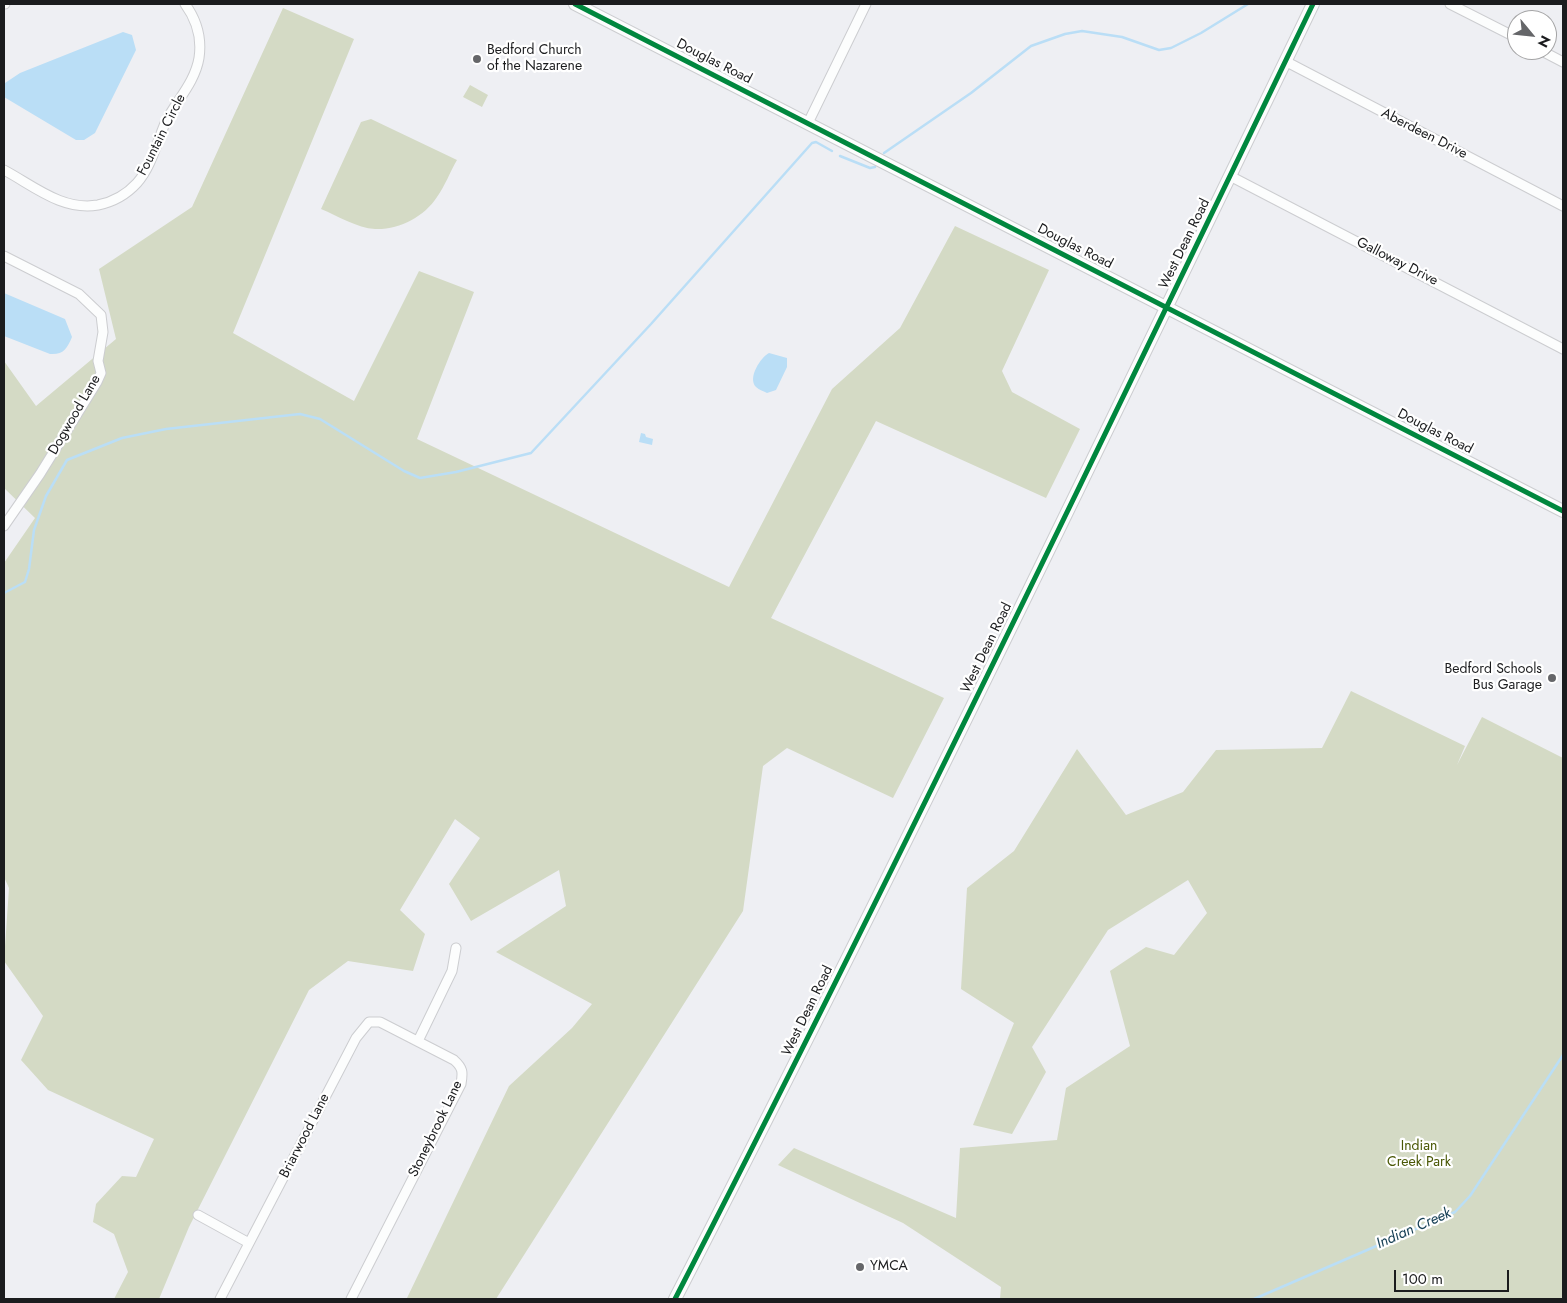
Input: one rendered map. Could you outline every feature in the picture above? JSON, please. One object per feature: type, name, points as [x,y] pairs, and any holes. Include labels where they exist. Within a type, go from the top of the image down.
[{"type":"street","name":"Fountain Circle","points":[[4,170],[51,198],[72,205],[92,206],[107,203],[133,187],[144,172],[166,122],[196,68],[200,51],[199,36],[194,19],[185,4]]},
{"type":"street","name":"Douglas Road","points":[[575,4],[1563,511]]},
{"type":"street","points":[[808,123],[866,4]]},
{"type":"street","name":"West Dean Road","points":[[675,1299],[754,1145],[1168,307],[1313,4]]},
{"type":"street","points":[[1450,4],[1507,33]]},
{"type":"street","name":"Aberdeen Drive","points":[[1285,61],[1563,206]]},
{"type":"street","name":"Galloway Drive","points":[[1230,176],[1563,349]]},
{"type":"street","name":"Dogwood Lane","points":[[4,256],[79,294],[101,315],[103,332],[98,362],[101,373],[97,382],[40,474],[4,526]]},
{"type":"street","points":[[418,1041],[452,971],[456,948]]},
{"type":"street","name":"Briarwood Lane","points":[[220,1299],[362,1028],[369,1022],[380,1022],[418,1041]]},
{"type":"street","name":"Stoneybrook Lane","points":[[350,1299],[461,1084],[462,1067],[454,1060],[418,1041]]},
{"type":"street","points":[[198,1215],[249,1243]]},
{"type":"green space","points":[[283,8],[354,39],[233,333],[354,401],[419,271],[474,292],[417,439],[729,587],[832,389],[900,328],[955,226],[1049,270],[1002,371],[1012,392],[1080,429],[1046,498],[876,421],[771,618],[944,698],[893,798],[787,748],[763,766],[743,911],[496,1299],[407,1298],[509,1086],[572,1028],[592,1004],[496,952],[566,906],[559,870],[471,921],[449,884],[480,838],[455,819],[400,910],[425,934],[413,971],[348,961],[309,990],[189,1227],[159,1299],[114,1299],[128,1272],[114,1234],[93,1222],[96,1204],[122,1176],[136,1177],[154,1139],[48,1090],[21,1060],[43,1016],[4,961],[9,888],[4,877],[4,563],[35,518],[4,488],[4,361],[36,406],[116,339],[99,269],[192,207]]},
{"type":"green space","points":[[470,85],[488,95],[482,107],[463,97]]},
{"type":"green space","points":[[371,119],[457,160],[440,193],[425,211],[402,225],[384,229],[361,226],[321,209],[361,122]]},
{"type":"green space","name":"Indian Creek Park","points":[[1351,691],[1465,746],[1457,765],[1482,717],[1563,758],[1563,1299],[1000,1299],[1001,1287],[903,1223],[778,1165],[794,1148],[956,1218],[960,1148],[1057,1140],[1066,1088],[1130,1046],[1110,971],[1146,947],[1174,955],[1207,913],[1188,880],[1108,930],[1032,1047],[1046,1072],[1012,1134],[973,1125],[1014,1023],[961,989],[967,888],[1014,851],[1077,749],[1126,815],[1183,792],[1216,750],[1322,748]]},
{"type":"water","points":[[123,32],[132,35],[136,50],[95,133],[84,140],[76,140],[4,97],[5,83],[20,73]]},
{"type":"water","points":[[4,293],[65,319],[72,337],[66,348],[61,352],[50,354],[4,336]]},
{"type":"water","points":[[769,353],[787,358],[787,367],[776,390],[767,393],[756,387],[753,378],[759,363]]},
{"type":"water","points":[[641,433],[653,439],[652,445],[639,442]]},
{"type":"waterway","points":[[884,153],[971,93],[1031,46],[1065,34],[1082,31],[1122,37],[1159,50],[1171,48],[1201,33],[1248,4]]},
{"type":"waterway","points":[[4,593],[25,582],[29,569],[34,530],[46,496],[67,460],[122,438],[166,429],[300,414],[320,419],[404,471],[420,478],[456,472],[531,453],[651,324],[812,143],[816,142],[832,151]]},
{"type":"waterway","points":[[840,156],[870,168],[875,167]]},
{"type":"waterway","name":"Indian Creek","points":[[1254,1299],[1455,1212],[1470,1196],[1563,1055]]},
{"type":"cycle path","points":[[575,4],[1563,511]]},
{"type":"cycle path","points":[[675,1299],[918,815],[1313,4]]},
{"type":"place","name":"Bedford Church of the Nazarene","points":[[477,59]]},
{"type":"place","name":"Bedford Schools Bus Garage","points":[[1552,678]]},
{"type":"place","name":"YMCA","points":[[860,1267]]}]
